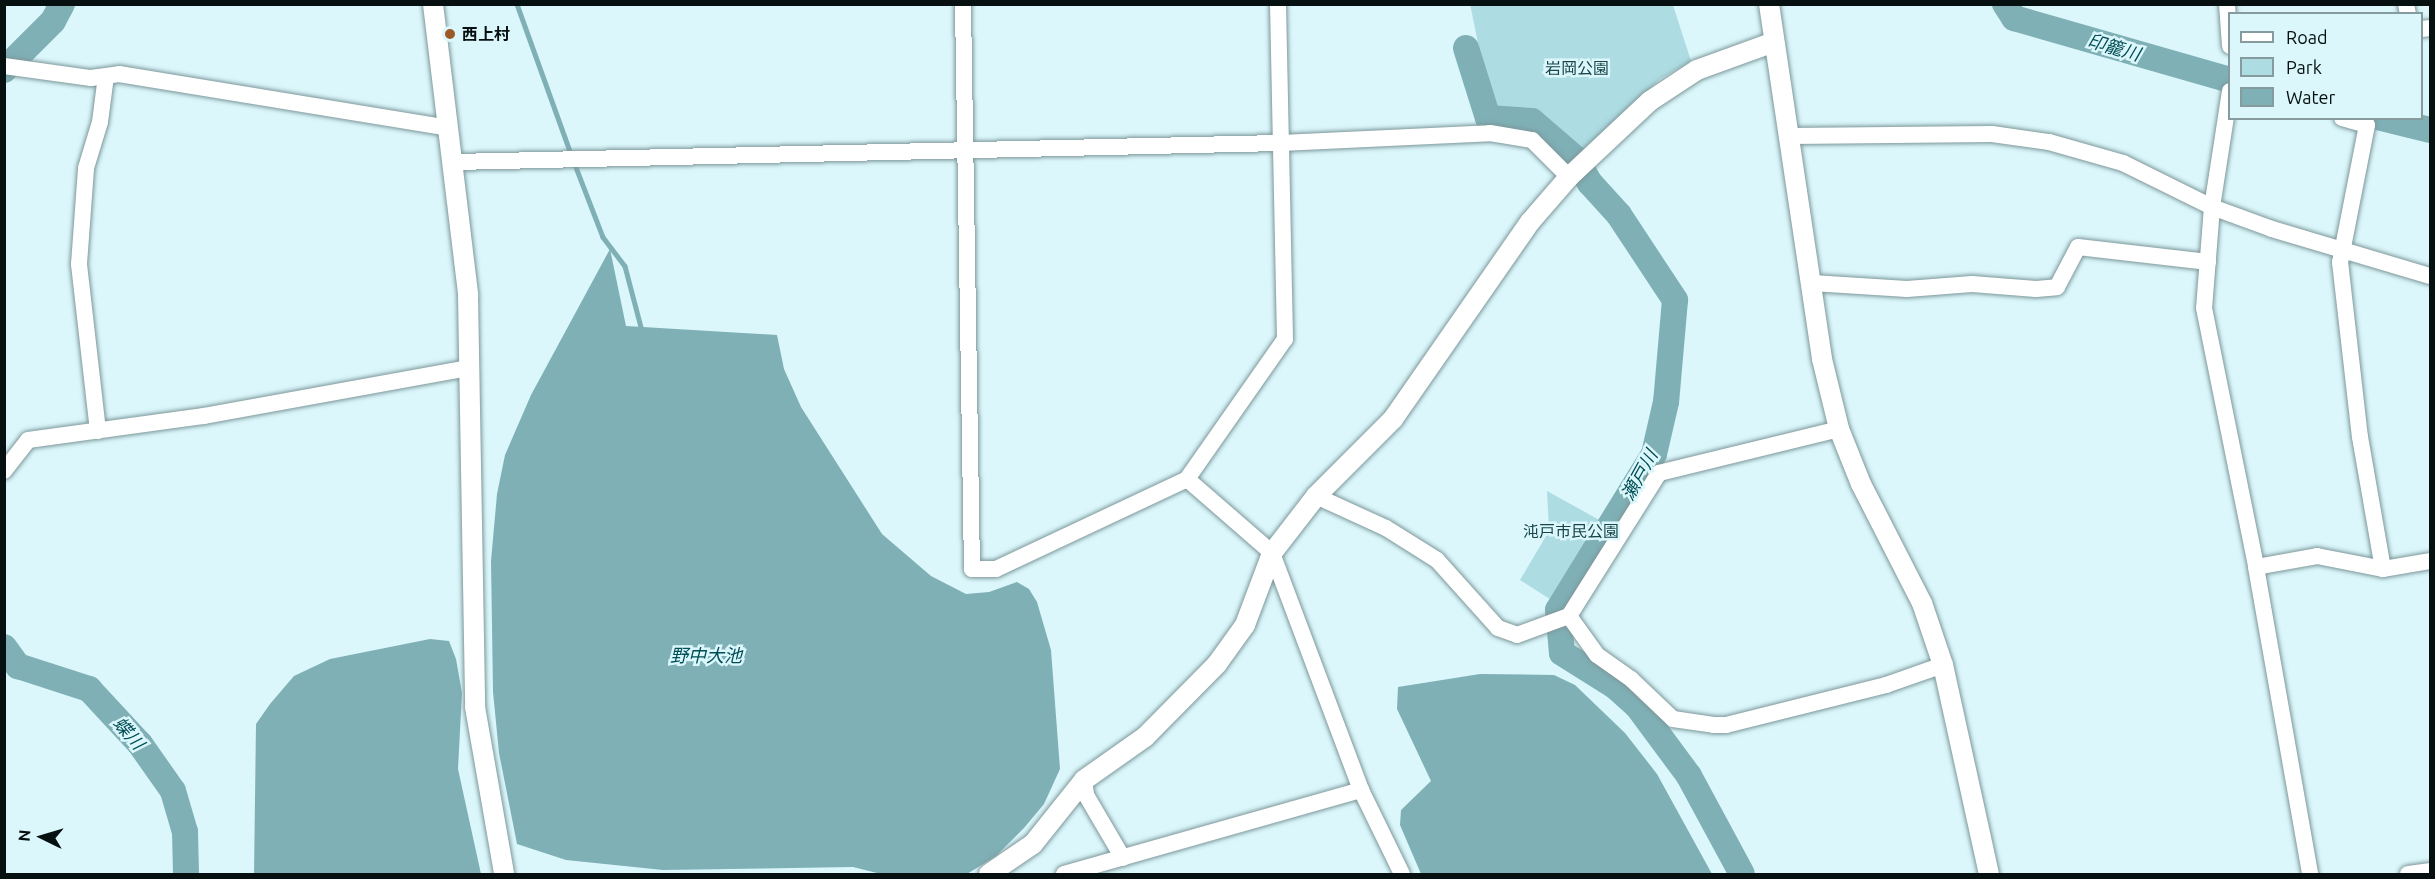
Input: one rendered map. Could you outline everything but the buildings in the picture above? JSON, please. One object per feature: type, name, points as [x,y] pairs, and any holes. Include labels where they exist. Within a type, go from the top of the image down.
[{"type":"street","points":[[433,4],[455,162],[468,295],[467,368],[475,707],[504,874]]},
{"type":"street","points":[[963,4],[972,569],[996,569],[1187,479],[1285,339],[1278,4]]},
{"type":"street","points":[[1769,4],[1791,136],[1822,359],[1839,429],[1861,484],[1922,603],[1943,665],[1989,874]]},
{"type":"street","points":[[2227,4],[2228,25]]},
{"type":"street","points":[[989,874],[1033,844],[1084,780],[1145,737],[1217,664],[1245,625],[1272,553],[1316,496],[1393,419],[1530,222],[1569,177],[1650,101],[1697,70],[1774,42]]},
{"type":"street","points":[[4,66],[106,76],[119,74],[449,128]]},
{"type":"street","points":[[98,430],[79,264],[86,168],[99,122],[106,76]]},
{"type":"street","points":[[2228,100],[2212,207],[2204,308],[2256,567],[2310,874]]},
{"type":"street","points":[[2349,120],[2367,125],[2341,249],[2360,437],[2383,569]]},
{"type":"street","points":[[455,162],[1281,143],[1490,133],[1532,140],[1569,177]]},
{"type":"street","points":[[1791,136],[1992,134],[2049,142],[2122,163],[2212,207],[2430,276]]},
{"type":"street","points":[[1812,283],[1907,289],[1972,284],[2036,289],[2057,287],[2078,247],[2208,262]]},
{"type":"street","points":[[4,471],[28,440],[204,416],[467,368]]},
{"type":"street","points":[[1316,496],[1386,528],[1437,560],[1498,628],[1517,634],[1569,616],[1659,473],[1839,429]]},
{"type":"street","points":[[1187,479],[1272,553],[1361,790],[1402,874]]},
{"type":"street","points":[[2256,567],[2317,556],[2383,569],[2430,561]]},
{"type":"street","points":[[1569,616],[1597,655],[1631,679],[1672,719],[1726,725],[1886,685],[1943,665]]},
{"type":"street","points":[[1084,780],[1086,795],[1123,858]]},
{"type":"street","points":[[1064,874],[1361,790]]},
{"type":"street","points":[[2408,874],[2430,871]]},
{"type":"green space","name":"岩岡公園","points":[[1470,4],[1673,5],[1691,61],[1660,79],[1580,153],[1533,115],[1492,111]]},
{"type":"green space","name":"沌戸市民公園","points":[[1547,491],[1603,522],[1556,603],[1520,580],[1549,531]]},
{"type":"water","name":"野中大池","points":[[610,249],[626,326],[777,335],[784,369],[801,407],[882,534],[931,576],[966,594],[989,592],[1017,582],[1029,589],[1037,602],[1051,650],[1060,769],[1044,804],[1024,828],[996,856],[967,874],[881,874],[853,867],[663,870],[566,860],[517,844],[499,753],[493,692],[491,561],[497,494],[505,455],[531,395]]},
{"type":"water","points":[[430,639],[449,641],[456,659],[462,693],[458,769],[481,874],[254,874],[256,724],[270,704],[294,676],[330,659]]},
{"type":"water","points":[[1480,674],[1554,675],[1575,685],[1625,733],[1657,774],[1712,874],[1421,874],[1400,825],[1401,810],[1431,781],[1397,709],[1398,687]]},
{"type":"waterway","name":"蝶川","points":[[4,70],[53,21],[62,4]]},
{"type":"waterway","points":[[517,4],[571,154]]},
{"type":"waterway","name":"印籠川","points":[[2005,4],[2014,18],[2228,79]]},
{"type":"waterway","name":"瀬戸川","points":[[1466,48],[1488,118],[1532,121],[1576,159],[1590,183],[1619,215],[1675,300],[1666,402],[1654,454],[1558,610],[1562,653],[1616,687],[1638,707],[1689,776],[1742,874]]},
{"type":"waterway","name":"印籠川","points":[[2389,120],[2430,130]]},
{"type":"waterway","points":[[574,162],[603,237],[625,266],[642,331]]},
{"type":"waterway","name":"蝶川","points":[[4,647],[18,666],[89,689],[140,744],[173,791],[185,832],[186,874]]},
{"type":"place","name":"西上村","points":[[450,34]]}]
